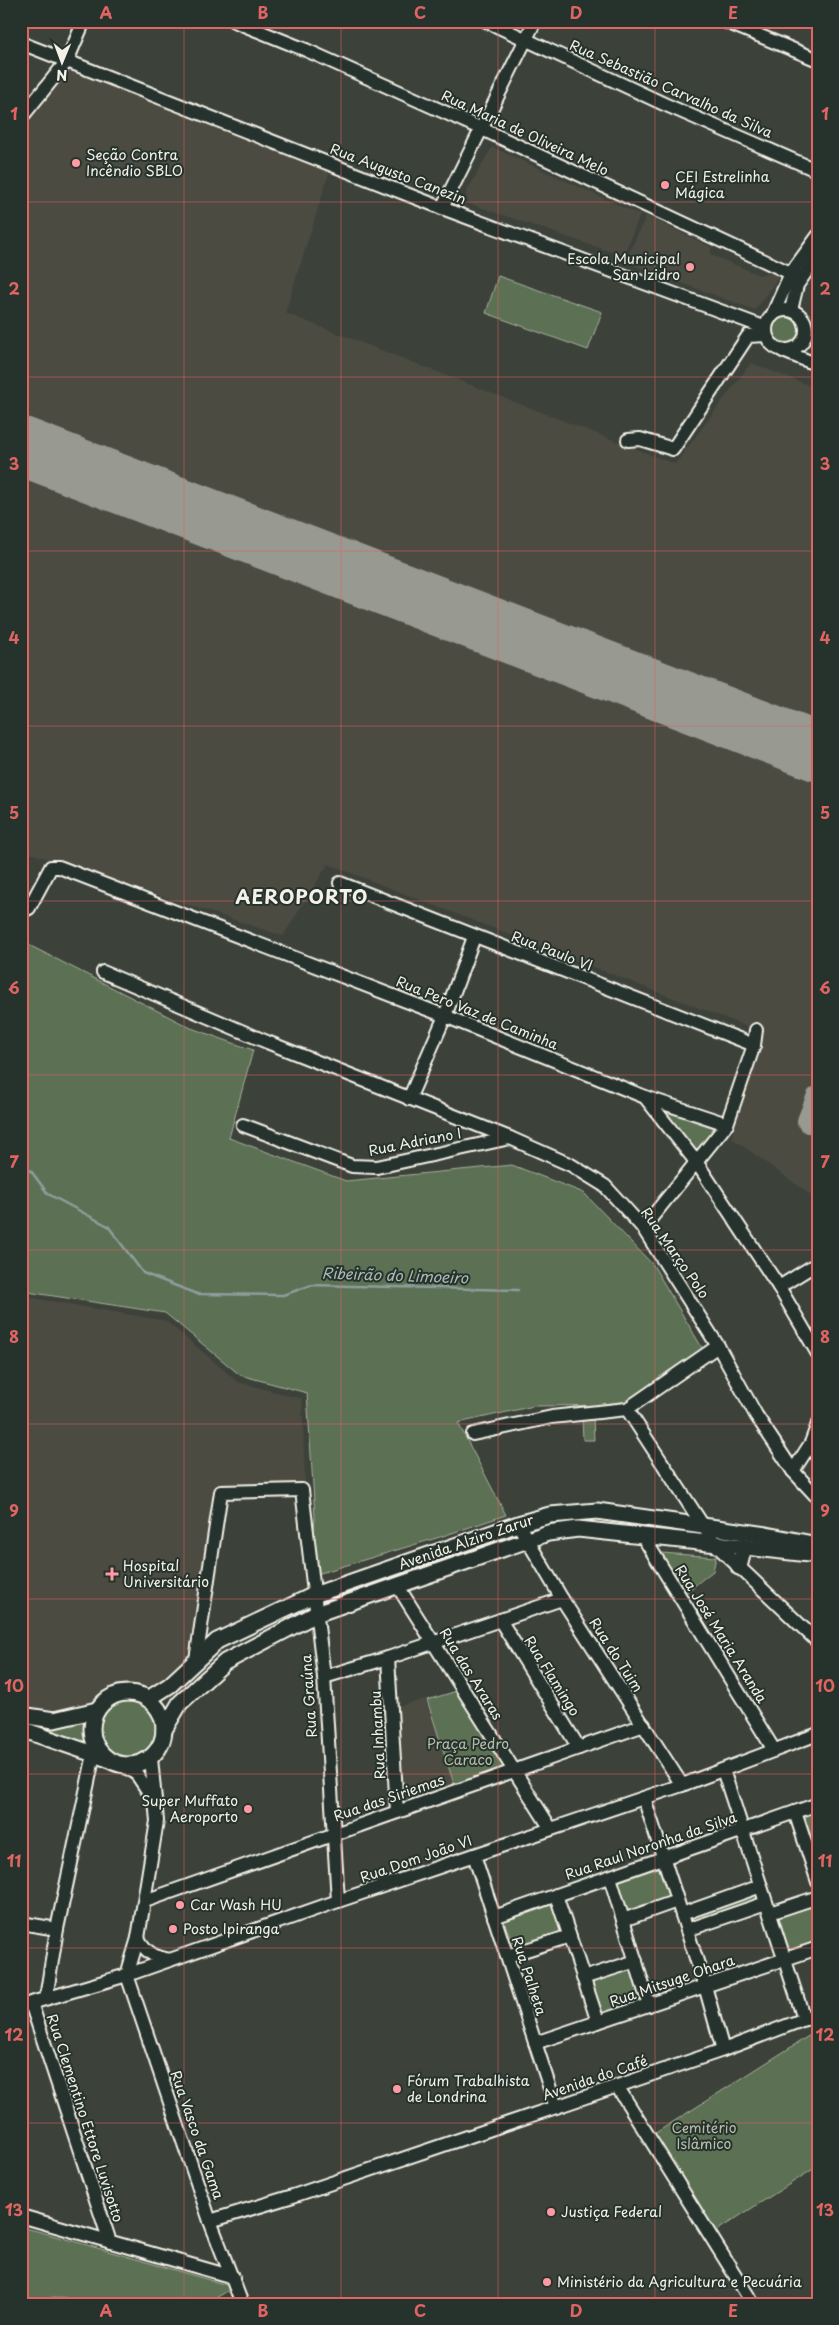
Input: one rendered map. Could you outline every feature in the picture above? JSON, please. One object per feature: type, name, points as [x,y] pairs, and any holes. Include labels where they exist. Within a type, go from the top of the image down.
[{"type":"main road","name":"Avenida Alziro Zarur","points":[[148,1699],[170,1685],[217,1641],[314,1594],[518,1524],[550,1515],[597,1511],[766,1535],[818,1545]]},
{"type":"main road","name":"Avenida Alziro Zarur","points":[[164,1730],[180,1703],[225,1662],[316,1614],[548,1533],[578,1529],[818,1555]]},
{"type":"main road","points":[[739,1567],[744,1547]]},
{"type":"main road","points":[[21,1729],[117,1763],[132,1765],[150,1758],[158,1750],[164,1730],[162,1718],[156,1707],[148,1699],[137,1694],[126,1693],[115,1696],[105,1702],[97,1710],[93,1721],[94,1739],[102,1754],[117,1763]]},
{"type":"main road","points":[[21,1716],[54,1720],[97,1710]]},
{"type":"street","points":[[21,118],[67,61],[84,21]]},
{"type":"street","name":"Rua Maria de Oliveira Melo","points":[[234,21],[306,50],[482,128],[796,275]]},
{"type":"street","name":"Rua Sebastião Carvalho da Silva","points":[[486,21],[664,104],[818,170]]},
{"type":"street","points":[[442,208],[535,21]]},
{"type":"street","points":[[724,21],[818,60]]},
{"type":"street","name":"Rua Augusto Canezin","points":[[21,44],[766,332]]},
{"type":"street","points":[[818,236],[772,316],[766,332],[772,346],[818,365]]},
{"type":"street","points":[[791,310],[796,275],[818,255]]},
{"type":"street","points":[[772,316],[784,310],[791,310],[818,330]]},
{"type":"street","points":[[783,351],[795,349],[804,341],[806,335],[805,322]]},
{"type":"street","points":[[628,440],[640,439],[673,449],[748,336],[766,332]]},
{"type":"street","name":"Rua Pero Vaz de Caminha","points":[[21,912],[29,908],[51,867],[59,867],[445,1016],[645,1097],[727,1124]]},
{"type":"street","name":"Rua Paulo VI","points":[[340,883],[754,1045]]},
{"type":"street","points":[[409,1099],[445,1016],[474,937]]},
{"type":"street","name":"Rua Março Polo","points":[[103,972],[267,1042],[510,1138],[571,1165],[605,1186],[643,1228],[718,1346],[756,1415],[793,1471],[818,1498]]},
{"type":"street","points":[[643,1228],[727,1124],[754,1045],[756,1030]]},
{"type":"street","name":"Rua Pero Vaz de Caminha","points":[[645,1097],[697,1162],[779,1287],[818,1354]]},
{"type":"street","name":"Rua Adriano I","points":[[243,1125],[352,1166],[377,1167],[510,1138]]},
{"type":"street","points":[[779,1287],[818,1263]]},
{"type":"street","points":[[473,1434],[552,1417],[626,1409],[718,1346]]},
{"type":"street","points":[[626,1409],[715,1544],[818,1642]]},
{"type":"street","points":[[793,1471],[811,1443],[818,1424]]},
{"type":"street","name":"Rua Graúna","points":[[196,1660],[221,1492],[302,1490],[324,1677],[338,1900]]},
{"type":"street","name":"Rua do Tuim","points":[[518,1524],[562,1599],[682,1785]]},
{"type":"street","name":"Rua José Maria Aranda","points":[[642,1535],[774,1750]]},
{"type":"street","name":"Rua das Araras","points":[[397,1585],[551,1829]]},
{"type":"street","points":[[324,1677],[388,1658],[562,1599]]},
{"type":"street","name":"Rua Flamingo","points":[[500,1620],[579,1748]]},
{"type":"street","name":"Rua Inhambu","points":[[388,1658],[397,1812]]},
{"type":"street","name":"Rua das Siriemas","points":[[145,1901],[644,1725]]},
{"type":"street","name":"Rua Dom João VI","points":[[26,2004],[127,1975],[338,1900],[682,1785],[818,1734]]},
{"type":"street","points":[[46,1998],[57,1929],[94,1754]]},
{"type":"street","points":[[127,1975],[138,1938],[157,1821],[150,1758]]},
{"type":"street","points":[[117,1763],[136,1773],[146,1786],[156,1806]]},
{"type":"street","points":[[723,1770],[804,2019]]},
{"type":"street","points":[[644,1798],[705,1986],[723,2050]]},
{"type":"street","name":"Rua Raul Noronha da Silva","points":[[494,1917],[818,1804]]},
{"type":"street","points":[[795,1812],[814,1856],[818,1882]]},
{"type":"street","name":"Rua Palheta","points":[[474,1855],[556,2107]]},
{"type":"street","points":[[610,1877],[649,2005]]},
{"type":"street","points":[[682,1914],[761,1886]]},
{"type":"street","points":[[556,1895],[598,2022]]},
{"type":"street","points":[[687,1930],[768,1908],[818,1897]]},
{"type":"street","points":[[623,1920],[677,1901]]},
{"type":"street","points":[[21,1923],[57,1929]]},
{"type":"street","points":[[507,1956],[570,1936]]},
{"type":"street","points":[[138,1938],[149,1953],[156,1958],[170,1960]]},
{"type":"street","name":"Rua Mitsuge Ohara","points":[[535,2043],[818,1948]]},
{"type":"street","points":[[583,1978],[636,1961]]},
{"type":"street","name":"Rua Vasco da Gama","points":[[127,1975],[210,2221],[242,2304]]},
{"type":"street","name":"Rua Clementino Ettore Luvisotto","points":[[26,2004],[110,2242]]},
{"type":"street","name":"Avenida do Café","points":[[210,2221],[293,2196],[556,2107],[723,2050],[818,2014]]},
{"type":"street","points":[[617,2086],[752,2304]]},
{"type":"street","points":[[21,2216],[233,2277]]},
{"type":"shaded area","points":[[72,70],[330,170],[285,313],[675,464],[751,363],[818,389],[818,1200],[732,1138],[756,1030],[328,864],[283,936],[21,850],[21,125]]},
{"type":"shaded area","points":[[492,147],[640,215],[623,256],[468,203],[466,193]]},
{"type":"shaded area","name":"Escola Municipal San Izidro","points":[[646,216],[711,247],[711,255],[759,275],[776,273],[778,278],[755,310],[625,262]]},
{"type":"shaded area","name":"Hospital Universitário","points":[[21,1296],[166,1321],[238,1382],[302,1399],[305,1482],[215,1487],[190,1660],[171,1672],[159,1683],[147,1686],[122,1687],[95,1703],[51,1715],[21,1708]]},
{"type":"shaded area","points":[[425,1699],[456,1787],[400,1806],[395,1707]]},
{"type":"green space","points":[[498,276],[602,312],[588,350],[486,313]]},
{"type":"green space","points":[[785,315],[795,319],[799,329],[795,339],[785,343],[775,339],[771,329],[775,319]]},
{"type":"green space","points":[[21,941],[191,1028],[253,1050],[229,1138],[346,1181],[512,1165],[584,1193],[653,1265],[704,1351],[624,1405],[534,1406],[458,1423],[506,1515],[317,1574],[313,1548],[315,1517],[307,1393],[240,1375],[165,1313],[21,1291]]},
{"type":"green space","points":[[664,1111],[717,1129],[697,1159]]},
{"type":"green space","points":[[593,1417],[594,1440],[583,1440],[582,1418]]},
{"type":"green space","points":[[662,1553],[716,1557],[713,1571],[684,1594]]},
{"type":"green space","name":"Praça Pedro Caraco","points":[[457,1691],[505,1766],[454,1784],[427,1700]]},
{"type":"green space","points":[[127,1700],[143,1705],[151,1713],[156,1729],[151,1745],[143,1753],[127,1758],[111,1753],[103,1745],[98,1729],[103,1713],[111,1705]]},
{"type":"green space","points":[[86,1718],[86,1737],[91,1747],[21,1723]]},
{"type":"green space","points":[[818,1808],[818,1851],[813,1852],[800,1814]]},
{"type":"green space","points":[[661,1862],[673,1899],[625,1916],[613,1879]]},
{"type":"green space","points":[[759,1889],[763,1901],[690,1926],[685,1915]]},
{"type":"green space","points":[[554,1901],[564,1934],[515,1949],[503,1919]]},
{"type":"green space","points":[[818,1901],[818,1944],[786,1954],[774,1915]]},
{"type":"green space","points":[[633,1965],[645,2003],[600,2018],[588,1980]]},
{"type":"green space","name":"Cemitério Islâmico","points":[[818,2030],[818,2166],[716,2231],[654,2134]]},
{"type":"green space","points":[[21,2227],[234,2287],[206,2304],[51,2298],[33,2304],[21,2304]]},
{"type":"waterway","name":"Ribeirão do Limoeiro","points":[[21,1168],[31,1171],[48,1194],[108,1226],[143,1273],[197,1294],[283,1295],[312,1285],[518,1290]]},
{"type":"taxiway","points":[[809,1121],[818,1098]]},
{"type":"runway","points":[[21,446],[818,752]]},
{"type":"place","name":"Seção Contra Incêndio SBLO","points":[[76,163]]},
{"type":"place","name":"CEI Estrelinha Mágica","points":[[665,185]]},
{"type":"place","name":"Escola Municipal San Izidro","points":[[690,267]]},
{"type":"place","name":"Hospital Universitário","points":[[112,1574]]},
{"type":"place","name":"Super Muffato Aeroporto","points":[[248,1809]]},
{"type":"place","name":"Car Wash HU","points":[[180,1905]]},
{"type":"place","name":"Posto Ipiranga","points":[[173,1929]]},
{"type":"place","name":"Fórum Trabalhista de Londrina","points":[[397,2089]]},
{"type":"place","name":"Justiça Federal","points":[[551,2212]]},
{"type":"place","name":"Ministério da Agricultura e Pecuária","points":[[547,2282]]},
{"type":"district","name":"AEROPORTO","points":[[302,897]]}]
